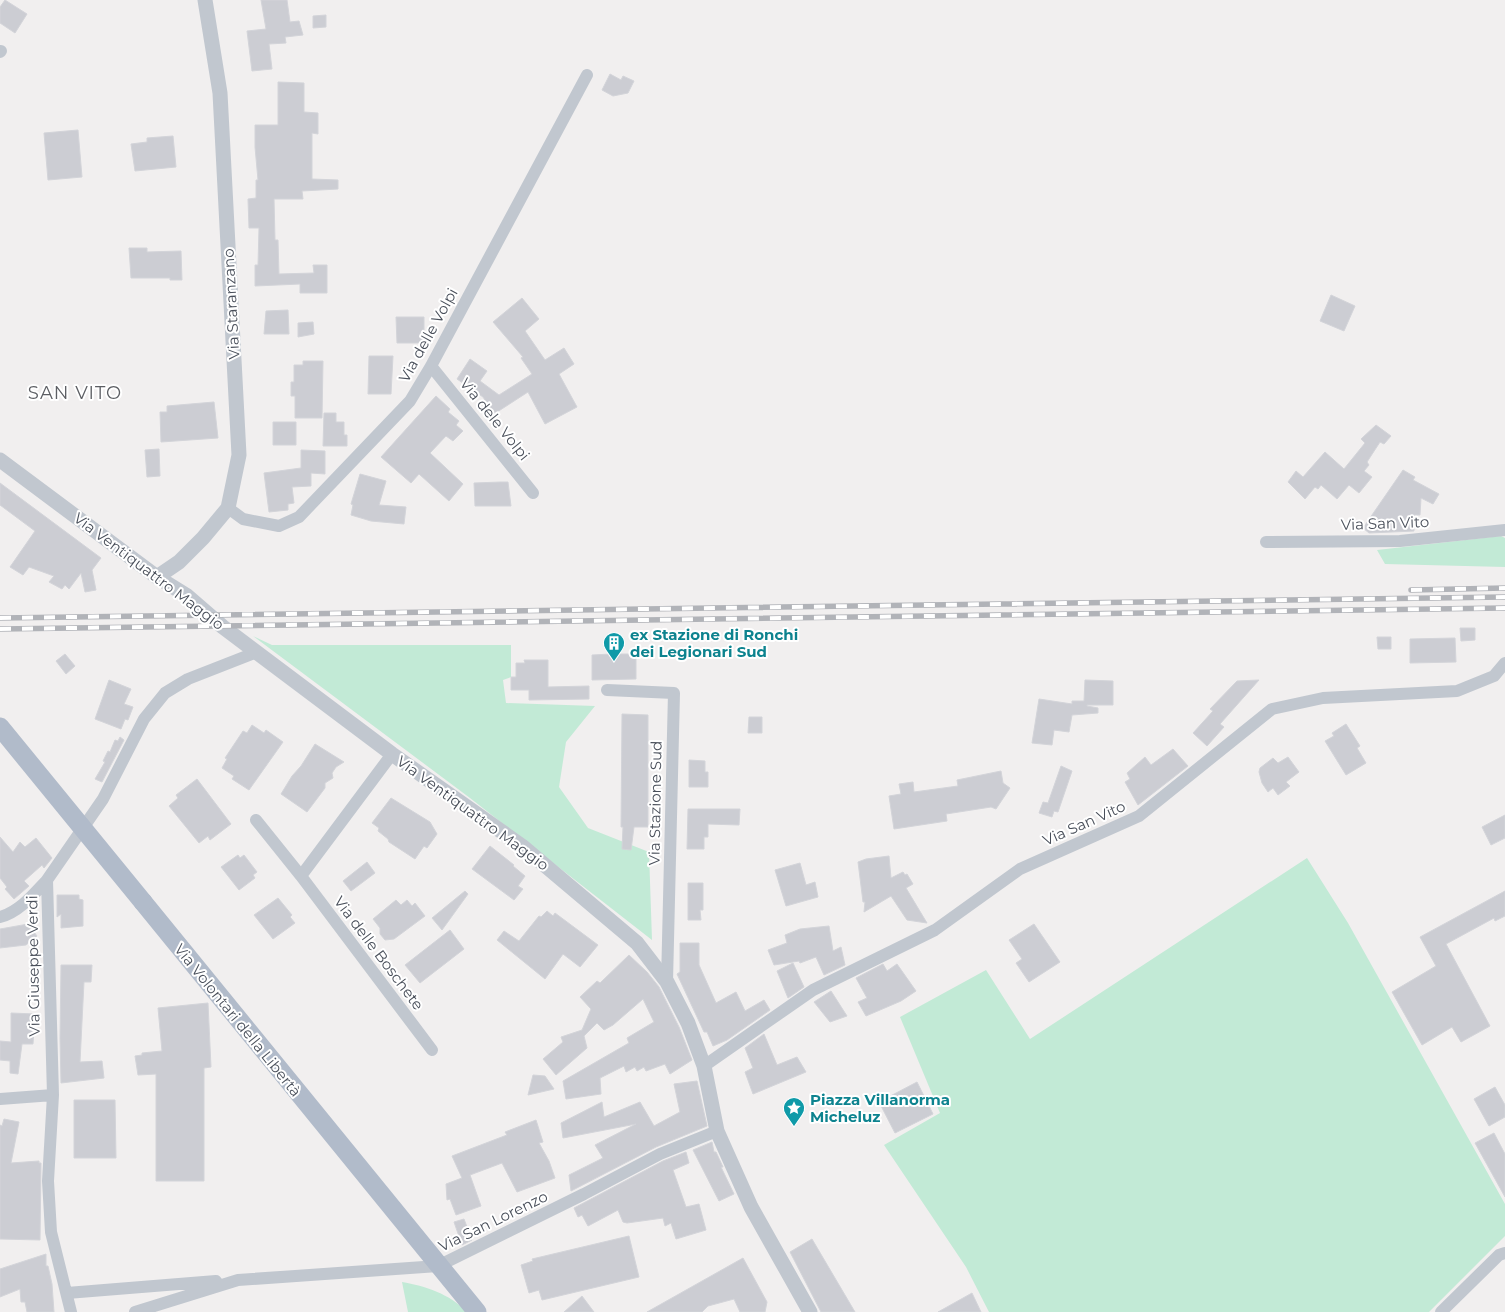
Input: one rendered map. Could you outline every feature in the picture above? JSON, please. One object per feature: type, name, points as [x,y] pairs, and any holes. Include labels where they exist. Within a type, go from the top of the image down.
[{"type":"main road","name":"Via Volontari della Libertà","points":[[0,727],[476,1312]]},
{"type":"street","name":"Via Staranzano","points":[[157,576],[179,562],[203,538],[228,508],[239,455],[220,93],[205,0]]},
{"type":"street","name":"Via delle Volpi","points":[[228,508],[243,519],[279,526],[299,517],[410,401],[431,366],[587,75]]},
{"type":"street","name":"Via dele Volpi","points":[[431,366],[533,493]]},
{"type":"street","name":"Via Ventiquattro Maggio","points":[[0,460],[157,576],[186,595],[257,652],[392,754],[522,846],[637,943],[667,982],[688,1023],[704,1066],[717,1131],[751,1207],[810,1312]]},
{"type":"street","name":"Via San Vito","points":[[1266,542],[1400,541],[1505,530]]},
{"type":"street","name":"Via Giuseppe Verdi","points":[[72,1312],[51,1232],[48,1181],[53,1095],[48,880],[104,799],[144,718],[165,693],[188,679],[257,652]]},
{"type":"street","name":"Via San Vito","points":[[704,1066],[813,990],[935,930],[1020,869],[1139,816],[1272,709],[1322,698],[1457,691],[1500,678],[1505,663]]},
{"type":"street","name":"Via Stazione Sud","points":[[607,690],[674,693],[667,982]]},
{"type":"street","points":[[301,876],[392,754]]},
{"type":"street","name":"Via delle Boschete","points":[[256,820],[301,876],[432,1050]]},
{"type":"street","points":[[0,917],[7,915],[29,899],[48,880]]},
{"type":"street","points":[[0,1099],[53,1095]]},
{"type":"street","name":"Via San Lorenzo","points":[[67,1293],[438,1266],[660,1154],[717,1131]]},
{"type":"street","points":[[1441,1312],[1499,1255],[1505,1253]]},
{"type":"street","name":"Via San Lorenzo","points":[[140,1287],[138,1311],[238,1280]]},
{"type":"green space","points":[[1501,536],[1505,538],[1505,567],[1385,564],[1377,550]]},
{"type":"green space","points":[[253,636],[272,645],[511,645],[511,677],[503,680],[506,703],[595,706],[566,742],[559,787],[588,828],[649,852],[652,940],[470,798]]},
{"type":"green space","points":[[1307,858],[1348,923],[1505,1204],[1505,1236],[1429,1312],[989,1312],[966,1267],[884,1145],[940,1113],[900,1017],[986,970],[1030,1039]]},
{"type":"green space","points":[[402,1282],[437,1292],[453,1300],[467,1312],[408,1312]]},
{"type":"building","points":[[5,0],[27,14],[15,33],[0,23],[0,7]]},
{"type":"building","points":[[261,0],[287,0],[290,22],[299,21],[303,35],[285,37],[286,43],[269,44],[272,69],[252,71],[247,31],[266,29]]},
{"type":"building","points":[[326,15],[326,27],[313,28],[313,16]]},
{"type":"building","points":[[610,74],[621,80],[623,76],[634,81],[628,93],[613,96],[602,90]]},
{"type":"building","points":[[278,82],[304,83],[304,112],[318,113],[318,134],[312,133],[312,179],[338,180],[338,189],[302,191],[303,199],[274,199],[275,240],[278,240],[279,274],[314,273],[313,265],[327,265],[327,293],[300,293],[300,284],[255,286],[255,265],[258,265],[259,228],[249,228],[248,199],[256,198],[256,180],[258,180],[255,125],[278,125]]},
{"type":"building","points":[[78,130],[82,177],[48,180],[44,133]]},
{"type":"building","points":[[173,136],[176,167],[135,171],[131,144],[147,142],[147,138]]},
{"type":"building","points":[[129,248],[147,248],[147,252],[181,251],[182,280],[170,280],[170,278],[131,278]]},
{"type":"building","points":[[1331,295],[1355,306],[1344,331],[1320,321]]},
{"type":"building","points":[[522,298],[539,319],[525,331],[545,360],[564,348],[574,364],[559,374],[577,407],[545,424],[528,392],[494,414],[483,397],[457,379],[470,359],[487,371],[480,381],[499,395],[532,374],[521,358],[523,357],[493,322]]},
{"type":"building","points":[[288,310],[289,334],[264,334],[266,311]]},
{"type":"building","points":[[396,317],[424,317],[424,343],[397,343]]},
{"type":"building","points":[[313,322],[314,334],[298,337],[298,323]]},
{"type":"building","points":[[369,356],[393,356],[391,394],[368,394]]},
{"type":"building","points":[[303,361],[323,361],[322,418],[295,418],[295,396],[291,396],[291,382],[294,382],[294,365],[303,365]]},
{"type":"building","points":[[436,396],[450,409],[448,412],[459,421],[456,425],[463,431],[453,441],[446,436],[430,453],[463,484],[449,501],[419,474],[411,483],[381,457]]},
{"type":"building","points":[[214,402],[218,438],[161,442],[160,412],[167,412],[167,406]]},
{"type":"building","points":[[324,413],[336,413],[336,422],[344,422],[344,435],[347,435],[347,446],[323,446]]},
{"type":"building","points":[[273,422],[296,422],[296,445],[273,445]]},
{"type":"building","points":[[1376,425],[1391,436],[1384,444],[1380,442],[1367,462],[1369,465],[1364,471],[1372,477],[1359,493],[1349,485],[1337,499],[1321,485],[1318,489],[1315,487],[1305,499],[1288,482],[1296,471],[1303,477],[1325,452],[1344,469],[1365,443],[1361,439]]},
{"type":"building","points":[[159,449],[160,476],[147,477],[145,450]]},
{"type":"building","points":[[301,450],[325,451],[325,474],[311,473],[311,486],[292,487],[294,503],[288,504],[288,510],[269,512],[264,473],[301,468]]},
{"type":"building","points":[[1403,470],[1415,477],[1413,480],[1439,494],[1433,504],[1421,498],[1420,515],[1414,515],[1414,531],[1369,533],[1363,528]]},
{"type":"building","points":[[360,474],[386,481],[379,505],[406,507],[404,524],[371,521],[351,515],[353,505],[351,504]]},
{"type":"building","points":[[508,482],[511,506],[475,506],[474,483]]},
{"type":"building","points":[[0,483],[101,558],[92,570],[96,590],[85,592],[81,573],[69,589],[65,585],[62,589],[49,582],[54,576],[29,567],[23,575],[10,567],[35,531],[0,505]]},
{"type":"building","points":[[1460,628],[1475,628],[1475,640],[1461,641]]},
{"type":"building","points":[[1377,637],[1391,637],[1391,649],[1378,649]]},
{"type":"building","points":[[1455,638],[1456,662],[1410,663],[1410,639]]},
{"type":"building","points":[[65,654],[75,666],[66,674],[56,661]]},
{"type":"building","name":"ex Stazione di Ronchi dei Legionari Sud","points":[[636,654],[636,679],[592,680],[592,655]]},
{"type":"building","points":[[524,660],[548,660],[548,687],[589,686],[589,699],[529,700],[529,690],[511,690],[511,677],[516,677],[516,663],[525,663]]},
{"type":"building","points":[[109,680],[131,689],[124,704],[133,707],[128,720],[125,719],[121,729],[95,719]]},
{"type":"building","points":[[1085,680],[1113,681],[1113,705],[1087,705],[1098,708],[1098,713],[1072,715],[1069,732],[1054,730],[1052,745],[1032,743],[1039,699],[1072,704],[1072,701],[1084,701]]},
{"type":"building","points":[[1259,680],[1220,724],[1224,727],[1207,746],[1193,733],[1213,711],[1210,709],[1237,681]]},
{"type":"building","points":[[622,714],[648,715],[648,827],[634,827],[631,850],[622,849]]},
{"type":"building","points":[[749,717],[762,717],[762,733],[748,733]]},
{"type":"building","points":[[1346,724],[1360,746],[1357,748],[1366,763],[1346,775],[1325,741],[1334,736],[1332,733]]},
{"type":"building","points":[[252,725],[264,733],[266,730],[283,742],[249,790],[232,779],[234,776],[222,768],[227,759],[225,758],[243,731],[247,733]]},
{"type":"building","points":[[120,737],[124,740],[102,782],[95,779],[105,762],[103,761],[108,751],[110,752],[115,740],[118,741]]},
{"type":"building","points":[[315,744],[344,762],[336,767],[332,773],[333,778],[325,783],[325,788],[307,812],[281,794]]},
{"type":"building","points":[[1173,749],[1188,766],[1138,805],[1125,782],[1130,779],[1127,773],[1145,757],[1151,765]]},
{"type":"building","points":[[1288,757],[1299,772],[1286,782],[1290,786],[1278,795],[1273,788],[1268,792],[1262,783],[1259,772],[1260,768],[1273,758],[1278,763]]},
{"type":"building","points":[[689,760],[705,761],[705,772],[708,772],[708,787],[689,787]]},
{"type":"building","points":[[1061,766],[1072,771],[1058,812],[1054,811],[1052,817],[1039,813],[1043,802],[1048,803]]},
{"type":"building","points":[[1001,771],[1003,783],[1010,788],[996,809],[991,807],[946,814],[947,821],[894,829],[889,796],[901,794],[899,784],[913,782],[914,792],[958,786],[957,780]]},
{"type":"building","points":[[197,779],[231,824],[210,840],[208,836],[199,843],[169,806],[178,798],[176,795]]},
{"type":"building","points":[[391,798],[430,822],[437,834],[427,848],[424,846],[415,859],[389,842],[378,831],[379,828],[372,823]]},
{"type":"building","points":[[688,809],[740,809],[739,825],[708,824],[708,837],[704,837],[704,849],[687,849]]},
{"type":"building","points":[[1505,815],[1505,838],[1491,845],[1482,827]]},
{"type":"building","points":[[0,837],[13,852],[20,842],[25,847],[36,838],[52,858],[44,868],[42,865],[24,881],[29,886],[14,899],[5,889],[7,887],[0,878]]},
{"type":"building","points":[[490,846],[525,876],[518,886],[523,889],[514,900],[472,869]]},
{"type":"building","points":[[238,855],[240,858],[244,855],[257,872],[253,875],[255,878],[239,890],[221,867]]},
{"type":"building","points":[[889,856],[891,878],[903,872],[905,875],[907,874],[913,884],[906,888],[927,923],[907,920],[891,896],[864,912],[865,902],[863,902],[858,862]]},
{"type":"building","points":[[367,862],[375,873],[351,891],[343,881]]},
{"type":"building","points":[[800,863],[806,885],[815,882],[818,897],[786,906],[775,870]]},
{"type":"building","points":[[688,883],[703,883],[703,910],[700,910],[701,920],[688,920]]},
{"type":"building","points":[[465,891],[468,894],[442,930],[432,918]]},
{"type":"building","points":[[1505,891],[1505,916],[1495,921],[1494,918],[1446,944],[1490,1026],[1461,1042],[1452,1027],[1422,1045],[1392,992],[1436,966],[1420,937]]},
{"type":"building","points":[[57,895],[79,895],[79,899],[83,900],[83,926],[61,928],[61,914],[57,917]]},
{"type":"building","points":[[278,898],[292,915],[290,917],[295,923],[273,939],[254,915]]},
{"type":"building","points":[[396,900],[401,905],[407,900],[412,906],[415,903],[425,916],[394,939],[385,940],[380,934],[380,928],[373,919]]},
{"type":"building","points":[[547,911],[553,916],[555,913],[598,945],[580,967],[563,954],[545,979],[497,940],[504,931],[519,941],[539,916],[541,917]]},
{"type":"building","points":[[28,924],[37,936],[26,945],[0,948],[0,929]]},
{"type":"building","points":[[1034,924],[1060,962],[1029,982],[1016,963],[1022,959],[1009,940]]},
{"type":"building","points":[[829,926],[833,951],[841,947],[845,965],[824,975],[816,957],[800,963],[799,961],[774,965],[768,950],[787,943],[785,935],[800,929]]},
{"type":"building","points":[[450,930],[464,949],[420,983],[405,965]]},
{"type":"building","points":[[680,943],[699,943],[699,965],[716,1003],[736,992],[745,1011],[764,1000],[770,1010],[727,1040],[713,1046],[707,1032],[704,1032],[677,974],[680,972]]},
{"type":"building","points":[[629,955],[647,972],[659,987],[679,1027],[692,1060],[670,1074],[665,1064],[646,1071],[644,1067],[637,1071],[635,1067],[626,1072],[624,1066],[600,1078],[601,1094],[566,1099],[563,1081],[629,1043],[627,1038],[654,1022],[643,999],[613,1025],[604,1030],[597,1023],[584,1036],[587,1048],[556,1075],[543,1059],[563,1042],[561,1037],[582,1030],[591,1009],[580,997],[597,981],[600,983]]},
{"type":"building","points":[[793,963],[804,987],[788,998],[777,971]]},
{"type":"building","points":[[883,964],[887,971],[897,964],[916,991],[901,1001],[866,1016],[858,1002],[867,998],[856,978]]},
{"type":"building","points":[[61,965],[92,965],[91,982],[84,982],[80,1062],[102,1061],[104,1078],[61,1083]]},
{"type":"building","points":[[831,991],[847,1016],[830,1022],[814,1002]]},
{"type":"building","points":[[208,1003],[211,1067],[204,1068],[204,1181],[156,1181],[156,1074],[138,1075],[135,1056],[142,1055],[142,1053],[162,1051],[158,1008]]},
{"type":"building","points":[[11,1013],[35,1014],[33,1044],[22,1044],[18,1074],[10,1073],[10,1061],[0,1060],[0,1041],[11,1042]]},
{"type":"building","points":[[764,1034],[777,1065],[797,1057],[806,1072],[753,1094],[745,1072],[753,1068],[745,1048]]},
{"type":"building","points":[[533,1075],[545,1076],[554,1089],[528,1095]]},
{"type":"building","points":[[697,1081],[707,1126],[656,1147],[571,1191],[569,1175],[603,1158],[595,1145],[636,1124],[563,1138],[561,1123],[602,1102],[604,1117],[640,1102],[654,1126],[680,1112],[674,1084]]},
{"type":"building","points":[[917,1082],[933,1114],[895,1133],[879,1102]]},
{"type":"building","points":[[1495,1087],[1505,1105],[1505,1117],[1489,1126],[1474,1099]]},
{"type":"building","points":[[74,1100],[115,1100],[116,1158],[74,1158]]},
{"type":"building","points":[[4,1119],[19,1122],[11,1163],[39,1161],[41,1163],[40,1240],[0,1239],[0,1125],[2,1126]]},
{"type":"building","points":[[536,1120],[543,1142],[539,1143],[549,1161],[555,1178],[517,1192],[502,1163],[470,1175],[481,1206],[456,1215],[450,1199],[447,1200],[446,1184],[462,1178],[452,1156],[507,1135],[505,1132]]},
{"type":"building","points":[[1494,1133],[1505,1154],[1505,1197],[1475,1143]]},
{"type":"building","points":[[712,1142],[714,1152],[716,1152],[734,1194],[719,1201],[693,1150]]},
{"type":"building","points":[[686,1152],[689,1163],[673,1170],[686,1207],[699,1204],[706,1230],[676,1239],[671,1223],[665,1226],[663,1218],[627,1223],[623,1222],[618,1210],[588,1226],[582,1215],[578,1217],[574,1208],[663,1161]]},
{"type":"building","points":[[464,1219],[472,1240],[462,1245],[454,1222]]},
{"type":"building","points":[[629,1236],[639,1277],[542,1300],[539,1290],[529,1293],[521,1265],[533,1261],[532,1259]]},
{"type":"building","points":[[812,1239],[855,1312],[821,1312],[790,1252]]},
{"type":"building","points":[[46,1254],[46,1266],[48,1266],[52,1284],[54,1312],[27,1312],[25,1302],[21,1302],[20,1289],[0,1297],[0,1269]]},
{"type":"building","points":[[743,1258],[767,1302],[765,1312],[740,1312],[734,1299],[708,1306],[702,1312],[647,1312]]},
{"type":"building","points":[[972,1293],[981,1312],[938,1312]]},
{"type":"building","points":[[582,1296],[594,1312],[564,1312]]},
{"type":"railway","points":[[1411,590],[1505,588]]},
{"type":"railway","points":[[0,618],[1505,597]]},
{"type":"railway","points":[[0,629],[1505,608]]},
{"type":"place","name":"ex Stazione di Ronchi dei Legionari Sud","points":[[614,662]]},
{"type":"place","name":"Piazza Villanorma Micheluz","points":[[794,1127]]},
{"type":"district","name":"SAN VITO","points":[[75,393]]}]
